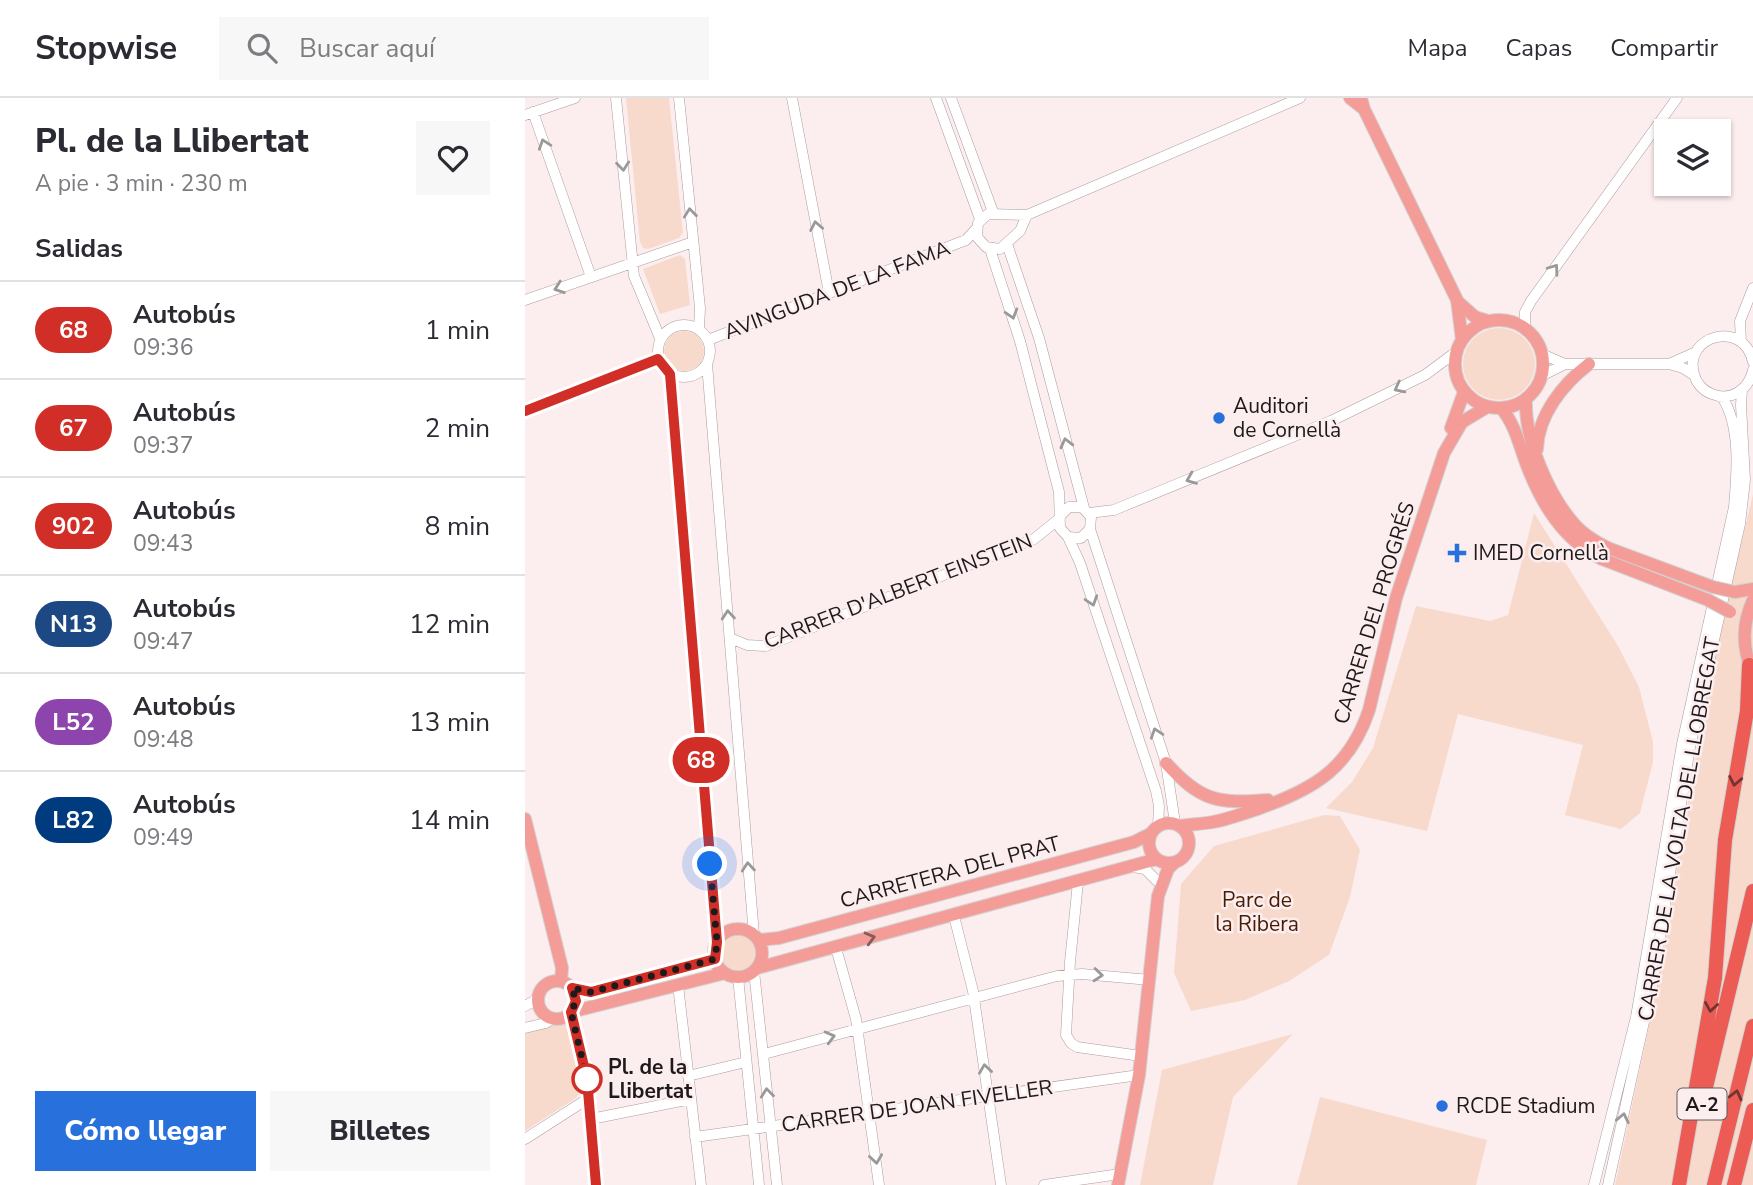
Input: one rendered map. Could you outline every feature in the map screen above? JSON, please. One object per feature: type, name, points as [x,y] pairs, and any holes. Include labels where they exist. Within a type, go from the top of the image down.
[{"type":"highway","points":[[1681,1185],[1715,978],[1725,840],[1747,711],[1751,669]]},
{"type":"highway","name":"A-2","points":[[1681,1185],[1753,891]]},
{"type":"highway","name":"A-2","points":[[1714,1185],[1753,1026]]},
{"type":"highway","points":[[1734,1185],[1753,1110]]},
{"type":"main road","points":[[1350,98],[1363,103],[1457,300],[1475,317],[1489,321],[1510,321],[1525,328],[1534,338],[1542,354],[1541,376],[1535,390],[1526,399],[1501,409],[1487,407],[1464,392],[1455,373],[1459,346],[1457,300]]},
{"type":"main road","points":[[1459,346],[1475,327],[1489,321]]},
{"type":"main road","points":[[1537,456],[1538,435],[1543,420],[1569,380],[1588,364]]},
{"type":"main road","points":[[1444,453],[1447,437],[1460,409],[1464,392]]},
{"type":"main road","points":[[1526,399],[1527,424],[1548,482],[1569,517],[1586,536],[1605,553],[1730,612],[1745,630]]},
{"type":"main road","points":[[1444,453],[1462,422],[1487,407]]},
{"type":"main road","points":[[1501,409],[1515,429],[1527,466],[1549,510],[1568,536],[1589,553],[1605,553],[1735,592],[1753,589]]},
{"type":"main road","name":"CARRER DEL PROGRÉS","points":[[1178,825],[1210,823],[1282,800],[1315,784],[1332,771],[1349,752],[1363,728],[1375,690],[1396,598],[1444,453]]},
{"type":"main road","points":[[1751,669],[1745,648],[1745,630],[1753,600]]},
{"type":"main road","points":[[1165,763],[1184,783],[1209,798],[1239,802],[1282,800]]},
{"type":"main road","points":[[525,819],[566,984],[576,1001],[571,1012]]},
{"type":"main road","points":[[1119,1180],[1139,1075],[1158,896],[1158,860],[1149,847],[1154,830],[1167,822],[1178,825],[1187,834],[1189,845],[1184,856],[1168,869],[1158,896]]},
{"type":"main road","name":"CARRER DEL PROGRÉS","points":[[1189,845],[1210,823]]},
{"type":"main road","name":"CARRETERA DEL PRAT","points":[[756,937],[792,934],[1134,842],[1154,830]]},
{"type":"main road","points":[[1158,860],[1175,862]]},
{"type":"main road","name":"CARRETERA DEL PRAT","points":[[756,970],[1158,860]]},
{"type":"main road","points":[[715,959],[591,992],[566,984],[547,984],[539,993],[538,999],[541,1010],[554,1018],[725,973],[738,977],[756,970],[762,954],[756,937],[748,931],[735,929],[725,933],[717,942],[715,959],[725,973]]},
{"type":"street","points":[[575,98],[529,113],[591,277]]},
{"type":"street","points":[[616,98],[634,276],[660,338]]},
{"type":"street","points":[[679,98],[700,308],[699,330]]},
{"type":"street","points":[[792,98],[829,293]]},
{"type":"street","points":[[936,98],[978,224],[977,237],[986,247],[1020,341],[1059,492],[1061,530],[1068,537],[1080,563],[1156,791],[1159,806],[1154,830]]},
{"type":"street","points":[[951,98],[998,213],[1012,225],[1010,240],[1092,521],[1090,529],[1081,538],[1068,537]]},
{"type":"street","points":[[978,224],[998,213],[1027,215],[1300,98]]},
{"type":"street","points":[[1525,328],[1527,308],[1677,98]]},
{"type":"street","points":[[986,247],[1000,248],[1020,230],[1027,215]]},
{"type":"street","name":"AVINGUDA DE LA FAMA","points":[[708,341],[966,240],[978,224]]},
{"type":"street","name":"AVINGUDA DE LA FAMA","points":[[966,240],[986,247]]},
{"type":"street","points":[[525,300],[693,242]]},
{"type":"street","points":[[1741,342],[1740,321],[1753,288]]},
{"type":"street","points":[[1669,364],[1696,352],[1708,340],[1724,336],[1740,321]]},
{"type":"street","points":[[717,942],[670,374],[658,359],[657,349],[660,338],[668,330],[678,326],[690,325],[699,330],[708,341],[710,353],[707,364],[756,937]]},
{"type":"street","points":[[1724,336],[1741,342],[1750,352],[1753,362]]},
{"type":"street","points":[[1061,516],[1072,506],[1087,511],[1114,510],[1303,434],[1425,375],[1459,346]]},
{"type":"street","points":[[1696,352],[1694,375],[1702,389],[1711,394],[1722,397],[1742,390],[1749,382],[1753,370]]},
{"type":"street","points":[[1542,354],[1565,364],[1669,364],[1694,375]]},
{"type":"street","points":[[525,411],[658,359]]},
{"type":"street","points":[[670,374],[688,378],[697,375],[707,364]]},
{"type":"street","points":[[1541,376],[1565,364]]},
{"type":"street","name":"CARRER DE LA VOLTA DEL LLOBREGAT","points":[[1608,1185],[1653,981],[1690,747],[1743,506],[1745,480],[1742,390]]},
{"type":"street","name":"CARRER DE LA VOLTA DEL LLOBREGAT","points":[[1594,1185],[1636,1017],[1682,744],[1734,507],[1736,468],[1732,420],[1730,410],[1722,397]]},
{"type":"street","name":"CARRER D'ALBERT EINSTEIN","points":[[730,638],[747,645],[766,646],[1034,539],[1061,516]]},
{"type":"street","points":[[1090,529],[1165,763],[1178,825]]},
{"type":"street","points":[[1132,867],[1145,869],[1157,881]]},
{"type":"street","points":[[1078,882],[1065,1031],[1069,1041],[1077,1047],[1141,1056]]},
{"type":"street","points":[[954,916],[975,998],[1001,1185]]},
{"type":"street","points":[[836,948],[857,1029],[879,1185]]},
{"type":"street","points":[[756,970],[777,1185]]},
{"type":"street","points":[[764,1054],[1057,976],[1082,974],[1150,979]]},
{"type":"street","points":[[738,977],[759,1185]]},
{"type":"street","points":[[678,985],[701,1185]]},
{"type":"street","points":[[525,1006],[538,999]]},
{"type":"street","points":[[571,1012],[587,1079],[596,1185]]},
{"type":"street","points":[[525,1028],[554,1018]]},
{"type":"street","points":[[688,1076],[746,1062]]},
{"type":"street","name":"CARRER DE JOAN FIVELLER","points":[[695,1137],[1139,1075]]},
{"type":"street","points":[[525,1139],[589,1098]]},
{"type":"street","points":[[591,1119],[691,1099]]},
{"type":"street","points":[[1044,1185],[1119,1180]]},
{"type":"green space","points":[[626,98],[669,98],[683,233],[679,238],[648,249],[643,248],[640,242]]},
{"type":"green space","points":[[680,255],[685,259],[690,305],[660,314],[643,269]]},
{"type":"green space","points":[[1492,328],[1506,328],[1525,338],[1535,357],[1535,371],[1525,390],[1506,400],[1492,400],[1473,390],[1463,371],[1463,357],[1473,338]]},
{"type":"green space","points":[[684,331],[698,337],[704,351],[698,365],[684,371],[670,365],[664,351],[670,337]]},
{"type":"green space","points":[[1753,494],[1753,1185],[1615,1185],[1658,984],[1706,692]]},
{"type":"green space","points":[[1534,513],[1618,646],[1639,687],[1653,742],[1653,762],[1640,813],[1621,829],[1565,815],[1583,745],[1458,714],[1427,831],[1326,808],[1352,782],[1373,748],[1416,606],[1490,621],[1508,615]]},
{"type":"green space","name":"Parc de la Ribera","points":[[1324,815],[1340,816],[1360,850],[1350,897],[1329,955],[1289,981],[1245,1000],[1191,1011],[1174,973],[1181,884],[1214,846]]},
{"type":"green space","points":[[738,936],[750,941],[755,953],[750,965],[738,970],[726,965],[721,953],[726,941]]},
{"type":"green space","points":[[566,1021],[569,1023],[579,1062],[579,1091],[576,1098],[525,1131],[525,1030]]},
{"type":"green space","points":[[1293,1034],[1233,1097],[1213,1185],[1140,1185],[1162,1070]]},
{"type":"green space","points":[[1320,1097],[1487,1140],[1476,1185],[1297,1185]]},
{"type":"bus line","name":"68","points":[[525,411],[658,359],[670,374],[717,942],[715,959],[591,992],[572,988],[576,1001],[571,1012],[587,1079],[596,1185]]},
{"type":"place","name":"Auditori de Cornellà","points":[[1219,418]]},
{"type":"place","name":"IMED Cornellà","points":[[1457,553]]},
{"type":"place","name":"Pl. de la Llibertat","points":[[587,1079]]},
{"type":"place","name":"RCDE Stadium","points":[[1442,1106]]},
{"type":"route","points":[[587,1079],[571,1012],[576,1001],[572,988],[591,992],[715,959],[717,942],[710,864]]}]
